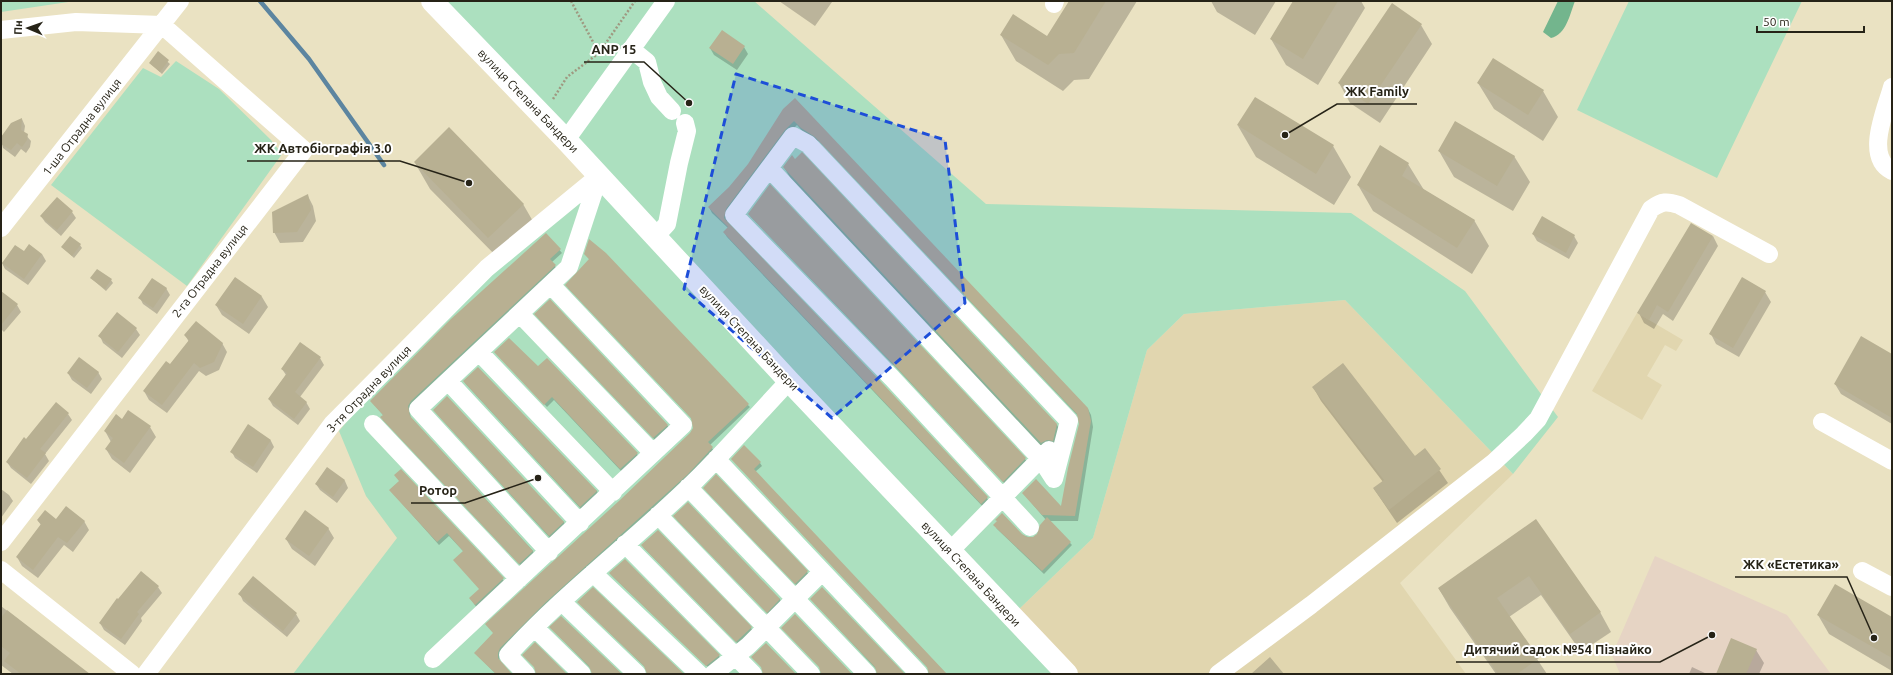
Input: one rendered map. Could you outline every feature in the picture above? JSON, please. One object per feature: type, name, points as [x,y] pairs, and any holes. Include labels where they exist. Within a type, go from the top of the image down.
[{"type":"main road","name":"вулиця Степана Бандери","points":[[432,1],[600,176],[789,381],[1066,674]]},
{"type":"street","name":"1-ша Отрадна вулиця","points":[[1,228],[180,1]]},
{"type":"street","points":[[566,140],[666,1]]},
{"type":"street","points":[[1,30],[76,22],[162,25]]},
{"type":"street","name":"2-га Отрадна вулиця","points":[[1,542],[304,150],[162,25]]},
{"type":"street","points":[[631,50],[647,62],[652,82],[659,97],[678,117],[687,131],[667,224],[655,237]]},
{"type":"street","points":[[1892,87],[1880,127],[1877,150],[1881,162],[1892,171]]},
{"type":"street","points":[[1030,527],[892,378],[734,215],[793,136],[808,144],[1069,421]]},
{"type":"street","points":[[769,168],[1041,459],[1054,479],[1069,421]]},
{"type":"street","points":[[549,552],[418,409],[569,267],[600,176]]},
{"type":"street","name":"3-тя Отрадна вулиця","points":[[146,674],[333,423],[487,268],[600,176]]},
{"type":"street","points":[[1218,674],[1311,605],[1494,462],[1524,434],[1541,412],[1652,209],[1658,204],[1667,201],[1679,204],[1769,254]]},
{"type":"street","points":[[433,659],[683,425],[550,285]]},
{"type":"street","points":[[520,314],[653,454]]},
{"type":"street","points":[[479,352],[613,492]]},
{"type":"street","points":[[448,381],[580,523]]},
{"type":"street","points":[[526,674],[508,655],[593,573],[688,487],[789,381]]},
{"type":"street","points":[[950,551],[1058,441],[1069,421]]},
{"type":"street","points":[[1822,422],[1892,461]]},
{"type":"street","points":[[373,424],[519,580]]},
{"type":"street","points":[[716,459],[919,674]]},
{"type":"street","points":[[688,487],[867,674]]},
{"type":"street","points":[[658,515],[811,674]]},
{"type":"street","points":[[625,544],[753,674]]},
{"type":"street","points":[[1,570],[132,674]]},
{"type":"street","points":[[1862,571],[1892,587]]},
{"type":"street","points":[[712,674],[766,628],[822,572]]},
{"type":"street","points":[[593,573],[699,674]]},
{"type":"street","points":[[562,602],[637,674]]},
{"type":"street","points":[[535,628],[582,674]]},
{"type":"path","points":[[571,1],[598,53]]},
{"type":"path","points":[[553,99],[567,77],[598,53],[635,1]]},
{"type":"highlighted area","points":[[736,74],[945,140],[965,303],[832,418],[684,289]]},
{"type":"shaded area","points":[[1345,300],[1513,474],[1400,583],[1466,674],[1072,674],[1014,614],[1093,538],[1147,350],[1184,314]]},
{"type":"shaded area","points":[[1637,313],[1683,340],[1676,351],[1665,345],[1647,376],[1662,385],[1642,420],[1592,391]]},
{"type":"shaded area","points":[[1655,556],[1787,615],[1831,674],[1620,674],[1612,655]]},
{"type":"green space","points":[[1,1],[75,1],[1,12]]},
{"type":"green space","points":[[441,1],[658,1],[565,130]]},
{"type":"green space","points":[[674,1],[754,1],[986,204],[1351,213],[1465,291],[1558,417],[1513,474],[1345,300],[1184,314],[1147,350],[1093,538],[1014,614],[574,140]]},
{"type":"green space","points":[[1558,1],[1575,1],[1564,28],[1560,33],[1551,38],[1543,32]]},
{"type":"green space","points":[[1629,1],[1802,1],[1717,178],[1577,110]]},
{"type":"green space","points":[[176,61],[219,89],[271,140],[282,154],[187,286],[51,185],[143,68],[161,77]]},
{"type":"green space","points":[[598,184],[1058,674],[293,674],[397,538],[366,496],[339,431],[386,376],[467,296]]},
{"type":"building","points":[[1069,1],[1106,1],[1074,53],[1059,54],[1048,65],[1000,35],[1013,14],[1047,36]]},
{"type":"building","points":[[1293,1],[1338,1],[1303,59],[1270,39]]},
{"type":"building","points":[[1392,3],[1422,24],[1368,104],[1338,83]]},
{"type":"building","points":[[722,30],[745,46],[733,64],[709,48]]},
{"type":"building","points":[[158,51],[169,60],[160,72],[149,63]]},
{"type":"building","points":[[1493,58],[1544,90],[1528,115],[1477,83]]},
{"type":"building","points":[[1255,97],[1334,145],[1316,174],[1237,125]]},
{"type":"building","points":[[795,98],[1088,408],[1091,421],[1075,516],[1042,515],[1022,493],[1036,479],[1061,506],[1068,468],[1079,424],[1077,414],[815,137],[801,128],[794,121],[785,130],[726,209],[724,218],[884,385],[988,497],[981,504],[723,232],[728,227],[708,207],[729,187],[748,164],[783,109]]},
{"type":"building","points":[[22,118],[21,130],[28,134],[27,140],[22,147],[17,143],[11,150],[1,144],[1,137],[11,123]]},
{"type":"building","points":[[1455,121],[1515,156],[1497,186],[1438,151]]},
{"type":"building","points":[[449,127],[524,204],[488,238],[414,162]]},
{"type":"building","points":[[1380,145],[1409,163],[1402,176],[1475,220],[1457,248],[1357,185]]},
{"type":"building","points":[[802,152],[1057,424],[1053,441],[1047,440],[1041,443],[783,167],[792,155],[795,159]]},
{"type":"building","points":[[770,184],[1026,458],[1003,482],[900,371],[748,214]]},
{"type":"building","points":[[308,194],[311,210],[297,232],[273,233],[272,212]]},
{"type":"building","points":[[57,197],[73,211],[57,230],[40,216]]},
{"type":"building","points":[[1542,216],[1575,235],[1566,253],[1532,234]]},
{"type":"building","points":[[1691,223],[1713,236],[1668,312],[1657,305],[1649,320],[1637,313]]},
{"type":"building","points":[[546,233],[561,249],[550,259],[556,265],[411,401],[408,406],[410,416],[533,551],[519,564],[380,417],[383,415],[370,401],[451,319]]},
{"type":"building","points":[[70,236],[81,244],[72,256],[61,247]]},
{"type":"building","points":[[589,239],[606,253],[749,404],[708,442],[713,447],[688,474],[546,602],[500,648],[498,658],[512,674],[496,674],[474,653],[493,633],[485,624],[620,500],[690,433],[693,428],[691,418],[565,285],[589,259],[584,254]]},
{"type":"building","points":[[29,244],[42,254],[24,279],[2,263],[15,245],[24,251]]},
{"type":"building","points":[[97,269],[112,279],[105,289],[90,278]]},
{"type":"building","points":[[235,277],[262,296],[243,324],[215,305]]},
{"type":"building","points":[[1742,277],[1766,291],[1733,348],[1709,334]]},
{"type":"building","points":[[152,278],[167,288],[153,308],[138,298]]},
{"type":"building","points":[[1,291],[18,304],[1,325]]},
{"type":"building","points":[[550,299],[668,425],[653,438],[534,314]]},
{"type":"building","points":[[117,312],[137,328],[118,352],[98,336]]},
{"type":"building","points":[[196,321],[223,343],[214,362],[200,368],[194,363],[162,405],[143,391],[166,361],[170,364],[189,340],[184,335]]},
{"type":"building","points":[[1861,336],[1892,354],[1892,418],[1834,384]]},
{"type":"building","points":[[509,338],[538,366],[547,358],[638,453],[620,469],[552,397],[544,405],[494,352]]},
{"type":"building","points":[[300,342],[321,357],[295,392],[307,402],[294,419],[268,399],[287,373],[281,369]]},
{"type":"building","points":[[79,357],[99,372],[87,388],[67,373]]},
{"type":"building","points":[[1343,363],[1415,456],[1425,448],[1441,469],[1389,510],[1373,488],[1384,480],[1312,387]]},
{"type":"building","points":[[478,367],[597,491],[580,507],[463,381]]},
{"type":"building","points":[[447,396],[564,522],[549,536],[433,410]]},
{"type":"building","points":[[56,402],[69,413],[40,449],[46,453],[27,478],[6,462],[24,437],[26,439]]},
{"type":"building","points":[[128,410],[151,426],[124,463],[105,449],[113,438],[104,431],[116,414],[122,419]]},
{"type":"building","points":[[248,424],[271,440],[253,467],[230,452]]},
{"type":"building","points":[[744,445],[761,462],[754,469],[947,674],[929,674],[927,667],[731,459]]},
{"type":"building","points":[[327,467],[345,480],[333,497],[315,484]]},
{"type":"building","points":[[401,469],[504,578],[475,605],[469,598],[479,589],[453,560],[463,551],[447,533],[437,542],[389,490],[399,481],[394,475]]},
{"type":"building","points":[[716,474],[808,571],[795,584],[703,488]]},
{"type":"building","points":[[688,502],[780,599],[767,613],[673,516]]},
{"type":"building","points":[[66,506],[85,521],[67,543],[58,537],[33,570],[16,557],[41,524],[37,520],[45,510],[56,519]]},
{"type":"building","points":[[305,510],[329,528],[309,556],[285,539]]},
{"type":"building","points":[[1002,513],[1022,534],[1027,537],[1033,537],[1037,534],[1040,525],[1047,517],[1071,542],[1042,571],[993,525],[997,521],[995,520]]},
{"type":"building","points":[[1536,519],[1601,612],[1570,634],[1529,576],[1497,598],[1539,658],[1517,674],[1498,674],[1438,588]]},
{"type":"building","points":[[658,530],[752,627],[736,642],[641,545]]},
{"type":"building","points":[[625,559],[720,655],[706,666],[609,573]]},
{"type":"building","points":[[141,571],[159,586],[137,612],[139,614],[121,639],[99,623],[117,598],[118,599]]},
{"type":"building","points":[[253,576],[297,613],[283,631],[238,594]]},
{"type":"building","points":[[1835,584],[1892,617],[1892,658],[1817,615]]},
{"type":"building","points":[[593,587],[684,674],[647,674],[644,666],[577,602]]},
{"type":"building","points":[[822,587],[905,674],[877,674],[875,667],[810,599]]},
{"type":"building","points":[[7,610],[90,674],[21,674],[4,661],[10,653],[1,646],[1,618]]},
{"type":"building","points":[[795,614],[852,674],[821,674],[819,667],[781,628]]},
{"type":"building","points":[[561,616],[622,674],[592,674],[589,666],[549,627]]},
{"type":"building","points":[[1731,638],[1757,649],[1746,674],[1716,674]]},
{"type":"building","points":[[535,642],[567,674],[536,674],[534,667],[522,655]]},
{"type":"building","points":[[766,643],[796,674],[763,674],[761,667],[751,657]]},
{"type":"building","points":[[1270,657],[1284,674],[1251,674]]},
{"type":"waterway","points":[[260,1],[309,59],[384,165]]},
{"type":"place","name":"ANP 15","points":[[689,103]]},
{"type":"place","name":"ЖК Family","points":[[1285,135]]},
{"type":"place","name":"ЖК Автобіографія 3.0","points":[[469,183]]},
{"type":"place","name":"Ротор","points":[[538,478]]},
{"type":"place","name":"Дитячий садок №54 Пізнайко","points":[[1712,635]]},
{"type":"place","name":"ЖК «Естетика»","points":[[1874,638]]}]
